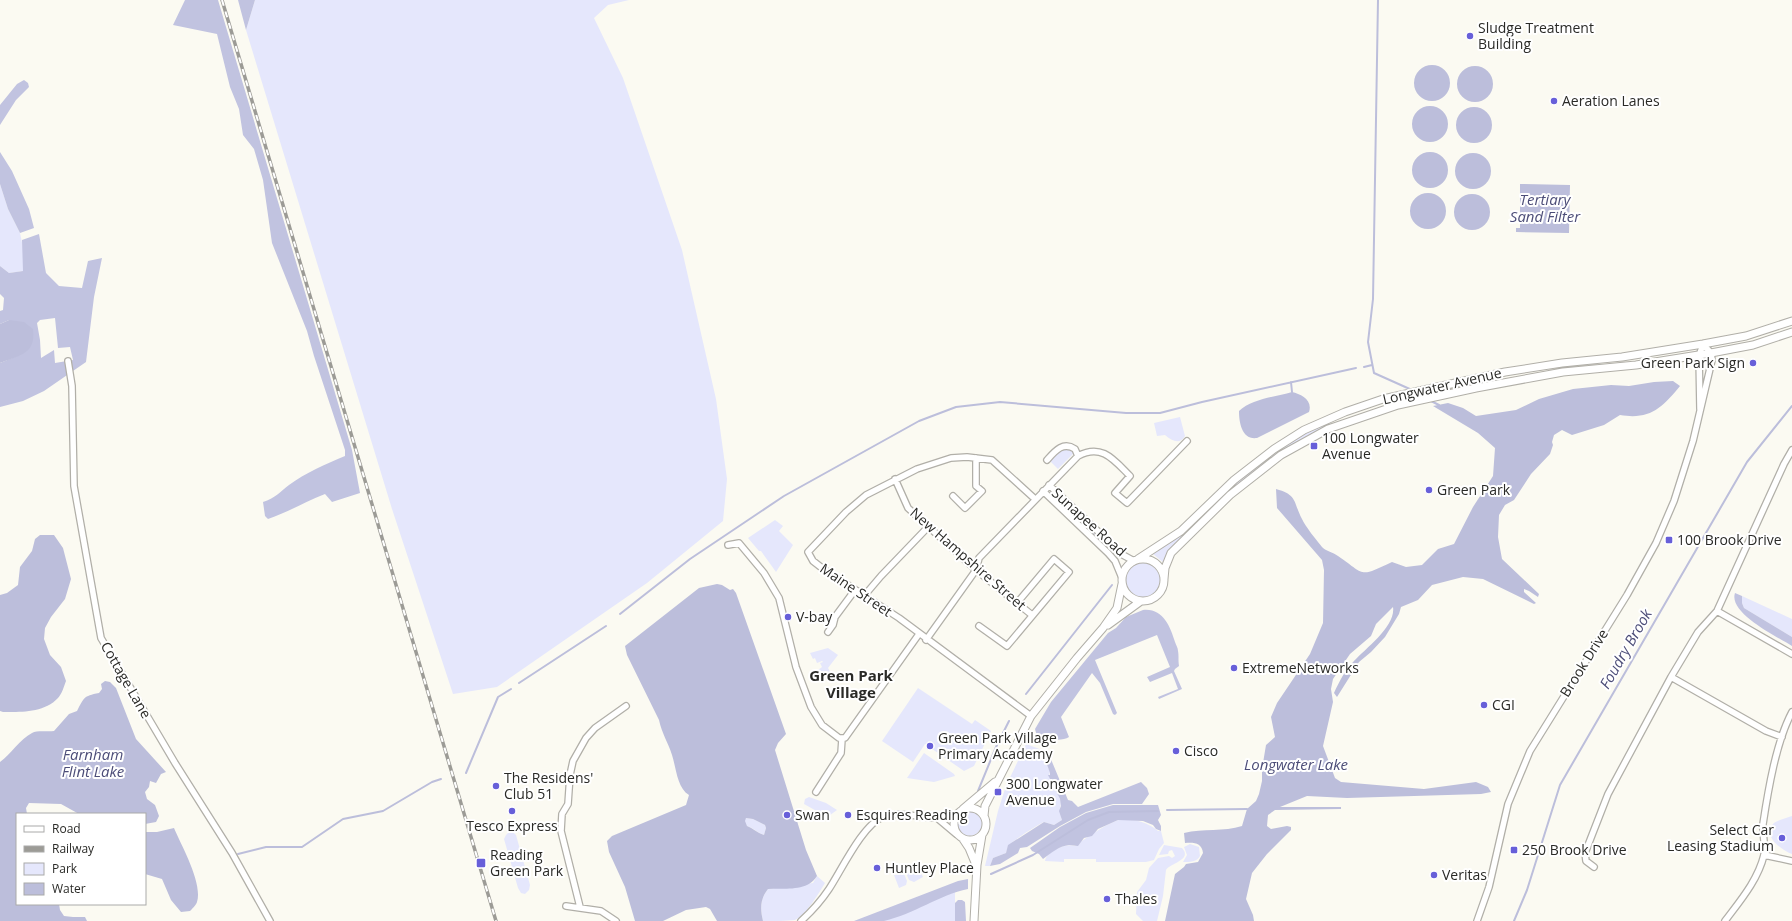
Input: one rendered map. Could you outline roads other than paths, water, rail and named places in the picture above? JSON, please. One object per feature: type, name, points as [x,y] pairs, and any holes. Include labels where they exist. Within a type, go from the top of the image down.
[{"type":"street","name":"Longwater Avenue","points":[[1136,560],[1182,531],[1234,480],[1286,441],[1324,420],[1368,404],[1396,396],[1505,372],[1562,363],[1622,358],[1703,344],[1746,336],[1792,321]]},
{"type":"street","name":"Longwater Avenue","points":[[1164,579],[1165,568],[1172,553],[1230,495],[1268,464],[1291,449],[1328,429],[1386,408],[1506,382],[1563,372],[1636,365],[1699,356],[1753,345],[1792,332]]},
{"type":"street","points":[[1703,344],[1711,353]]},
{"type":"street","name":"Brook Drive","points":[[1700,409],[1699,356],[1703,344]]},
{"type":"street","name":"Brook Drive","points":[[1477,921],[1489,887],[1508,804],[1515,784],[1530,751],[1623,601],[1656,543],[1674,501],[1687,460],[1710,373],[1712,360],[1711,353]]},
{"type":"street","name":"Cottage Lane","points":[[68,361],[72,386],[74,486],[101,638],[175,764],[232,853],[270,921]]},
{"type":"street","points":[[1049,485],[1078,456],[1088,451],[1100,451],[1109,456],[1130,476],[1115,493],[1127,503],[1187,442]]},
{"type":"street","points":[[1047,460],[1058,449],[1064,446],[1075,449],[1078,456]]},
{"type":"street","points":[[1594,867],[1586,861],[1585,853],[1616,779],[1671,677],[1698,632],[1717,611],[1784,464],[1792,450]]},
{"type":"street","name":"Maine Street","points":[[1031,716],[926,640],[899,618],[813,561],[808,552],[846,512],[866,495],[895,479],[934,462],[951,458],[976,458],[992,460],[1035,499]]},
{"type":"street","points":[[953,496],[966,508],[982,491],[976,486],[976,458]]},
{"type":"street","name":"New Hampshire Street","points":[[895,479],[908,508],[976,570],[1032,615]]},
{"type":"street","name":"Sunapee Road","points":[[1122,581],[1115,561],[1108,553],[1043,491],[1049,485],[1123,555],[1136,560]]},
{"type":"street","points":[[926,640],[976,570],[979,558],[1043,491]]},
{"type":"street","points":[[864,596],[880,576],[929,526]]},
{"type":"street","points":[[728,546],[739,543],[775,589],[782,607],[796,667],[811,707],[822,725],[842,739]]},
{"type":"street","points":[[979,626],[1007,646],[1069,572],[1054,559],[1017,603]]},
{"type":"street","points":[[974,921],[976,865],[982,835],[986,827],[984,816],[985,806],[1031,716],[1103,628],[1117,608],[1122,581],[1126,568],[1136,560],[1149,560],[1158,564],[1164,579],[1163,588],[1157,596],[1148,601],[1141,601],[1131,597],[1126,592],[1122,581]]},
{"type":"street","points":[[828,632],[833,625],[835,617],[855,590]]},
{"type":"street","points":[[1103,628],[1141,601]]},
{"type":"street","points":[[1717,611],[1792,654]]},
{"type":"street","points":[[842,739],[845,738],[919,634]]},
{"type":"street","points":[[1671,677],[1766,731],[1782,737]]},
{"type":"street","points":[[580,907],[561,831],[562,814],[568,804],[570,775],[573,761],[586,738],[595,728],[626,706]]},
{"type":"street","points":[[1725,921],[1750,887],[1764,855],[1763,826],[1782,737],[1792,712]]},
{"type":"street","points":[[816,792],[841,753],[842,739]]},
{"type":"street","points":[[956,834],[953,824],[956,815],[998,780]]},
{"type":"street","points":[[963,809],[974,808],[979,810],[984,816]]},
{"type":"street","points":[[801,921],[828,890],[872,824],[882,817],[893,814],[936,818],[956,815]]},
{"type":"street","points":[[936,818],[963,839],[969,848],[976,865]]},
{"type":"street","points":[[963,839],[972,840],[982,835]]},
{"type":"street","points":[[1764,855],[1792,861]]},
{"type":"street","points":[[566,906],[601,911],[616,921]]},
{"type":"water","points":[[1432,65],[1442,68],[1447,73],[1450,83],[1447,93],[1442,98],[1432,101],[1422,98],[1417,93],[1414,83],[1417,73],[1422,68]]},
{"type":"water","points":[[1475,66],[1488,71],[1493,84],[1488,97],[1475,102],[1462,97],[1457,84],[1462,71]]},
{"type":"water","points":[[1430,106],[1440,109],[1445,114],[1448,124],[1445,134],[1440,139],[1430,142],[1420,139],[1415,134],[1412,124],[1415,114],[1420,109]]},
{"type":"water","points":[[1474,107],[1484,110],[1489,115],[1492,125],[1489,135],[1484,140],[1474,143],[1464,140],[1459,135],[1456,125],[1459,115],[1464,110]]},
{"type":"water","points":[[1430,152],[1440,155],[1445,160],[1448,170],[1445,180],[1440,185],[1430,188],[1420,185],[1415,180],[1412,170],[1415,160],[1420,155]]},
{"type":"water","points":[[1473,153],[1483,156],[1488,161],[1491,171],[1488,181],[1483,186],[1473,189],[1463,186],[1458,181],[1455,171],[1458,161],[1463,156]]},
{"type":"water","name":"Tertiary Sand Filter","points":[[1520,184],[1570,185],[1569,233],[1516,232],[1516,228],[1520,228]]},
{"type":"water","points":[[1428,193],[1438,196],[1443,201],[1446,211],[1443,221],[1438,226],[1428,229],[1418,226],[1413,221],[1410,211],[1413,201],[1418,196]]},
{"type":"water","points":[[1472,194],[1482,197],[1487,202],[1490,212],[1487,222],[1482,227],[1472,230],[1462,227],[1457,222],[1454,212],[1457,202],[1462,197]]},
{"type":"water","points":[[9,320],[24,322],[33,329],[32,344],[29,349],[20,355],[0,363],[0,324]]},
{"type":"water","name":"Longwater Lake","points":[[1673,381],[1680,386],[1667,401],[1654,411],[1640,416],[1620,415],[1604,425],[1572,435],[1562,430],[1554,435],[1550,454],[1531,474],[1514,500],[1505,505],[1499,515],[1498,537],[1502,559],[1539,594],[1538,597],[1524,589],[1524,592],[1536,603],[1534,604],[1483,579],[1463,577],[1432,585],[1418,600],[1401,607],[1399,614],[1385,637],[1359,662],[1337,697],[1334,693],[1342,676],[1385,629],[1393,614],[1393,607],[1376,624],[1371,636],[1350,654],[1333,679],[1331,689],[1333,702],[1323,746],[1335,778],[1341,782],[1424,789],[1476,782],[1488,787],[1491,792],[1481,794],[1347,798],[1307,796],[1280,807],[1341,807],[1341,809],[1275,810],[1268,815],[1267,826],[1271,829],[1287,826],[1291,827],[1291,830],[1267,854],[1252,873],[1246,899],[1254,921],[1165,921],[1175,874],[1186,864],[1198,862],[1203,853],[1199,845],[1185,843],[1184,833],[1228,829],[1242,826],[1247,809],[1256,801],[1259,794],[1266,745],[1275,737],[1271,717],[1277,703],[1310,654],[1323,623],[1324,570],[1322,560],[1277,508],[1276,489],[1283,491],[1292,497],[1304,522],[1323,548],[1358,570],[1367,572],[1392,562],[1406,567],[1422,565],[1438,549],[1454,544],[1473,507],[1493,476],[1495,448],[1478,433],[1433,406],[1448,403],[1463,408],[1476,416],[1516,410],[1539,399],[1573,389],[1611,385],[1629,386]]},
{"type":"water","points":[[1292,392],[1299,394],[1308,401],[1310,408],[1309,412],[1257,438],[1252,438],[1245,434],[1242,430],[1239,411],[1257,401]]},
{"type":"water","points":[[40,535],[54,535],[63,548],[71,579],[65,599],[51,617],[45,628],[44,639],[50,655],[61,667],[66,681],[59,696],[46,707],[32,711],[3,712],[0,711],[0,595],[7,593],[18,585],[20,567],[32,551],[35,539]]},
{"type":"water","points":[[717,584],[730,590],[733,589],[736,593],[786,734],[778,743],[775,750],[806,850],[817,876],[808,885],[802,887],[768,889],[761,904],[763,921],[717,921],[710,909],[706,907],[686,910],[663,921],[635,921],[625,887],[609,852],[607,841],[612,836],[686,805],[689,795],[685,792],[679,782],[672,755],[659,720],[627,655],[625,646],[699,588]],"holes":[[[746,818],[753,819],[765,825],[766,828],[764,835],[747,826],[745,821]]]},
{"type":"water","name":"Farnham Flint Lake","points":[[105,681],[110,682],[116,688],[136,739],[166,772],[161,774],[156,783],[150,781],[149,787],[145,792],[147,799],[155,805],[159,816],[156,822],[146,824],[146,813],[77,813],[61,804],[29,803],[26,808],[27,813],[16,813],[16,905],[59,905],[60,910],[64,916],[85,917],[87,921],[0,921],[0,762],[23,739],[32,733],[54,731],[69,714],[77,711],[85,698],[99,693],[102,689],[101,684]]},
{"type":"water","points":[[174,828],[190,864],[197,885],[198,894],[197,902],[190,911],[181,912],[171,900],[162,879],[146,874],[146,832],[157,832]]},
{"type":"waterway","points":[[1378,0],[1373,299],[1368,342],[1374,373],[1412,390]]},
{"type":"waterway","points":[[1364,367],[1372,365]]},
{"type":"waterway","points":[[620,614],[690,559],[784,496],[919,421],[956,407],[1000,402],[1126,413],[1160,413],[1202,402],[1356,368]]},
{"type":"waterway","points":[[1291,382],[1292,392]]},
{"type":"waterway","points":[[1431,401],[1439,405]]},
{"type":"waterway","name":"Foudry Brook","points":[[1514,921],[1527,890],[1560,785],[1747,462],[1792,406]]},
{"type":"waterway","points":[[1026,694],[1112,585]]},
{"type":"waterway","points":[[519,683],[606,626]]},
{"type":"waterway","points":[[466,773],[498,697],[511,689]]},
{"type":"waterway","points":[[978,791],[996,747],[1009,721]]},
{"type":"waterway","points":[[238,854],[266,847],[302,847],[343,819],[383,811],[432,782],[441,779]]},
{"type":"waterway","points":[[1167,810],[1247,809]]},
{"type":"waterway","points":[[991,874],[1033,855],[1088,820],[1109,812],[1158,811]]},
{"type":"railway","points":[[222,0],[496,921]]},
{"type":"place","name":"Sludge Treatment Building","points":[[1470,36]]},
{"type":"place","name":"Aeration Lanes","points":[[1554,101]]},
{"type":"place","name":"Green Park Sign","points":[[1753,363]]},
{"type":"place","name":"100 Longwater Avenue","points":[[1314,446]]},
{"type":"place","name":"Green Park","points":[[1429,490]]},
{"type":"place","name":"100 Brook Drive","points":[[1669,540]]},
{"type":"place","name":"V-bay","points":[[788,617]]},
{"type":"place","name":"ExtremeNetworks","points":[[1234,668]]},
{"type":"place","name":"CGI","points":[[1484,705]]},
{"type":"place","name":"Green Park Village Primary Academy","points":[[930,746]]},
{"type":"place","name":"Cisco","points":[[1176,751]]},
{"type":"place","name":"The Residens' Club 51","points":[[496,786]]},
{"type":"place","name":"300 Longwater Avenue","points":[[998,792]]},
{"type":"place","name":"Tesco Express","points":[[512,811]]},
{"type":"place","name":"Swan","points":[[787,815]]},
{"type":"place","name":"Esquires Reading","points":[[848,815]]},
{"type":"place","name":"Select Car Leasing Stadium","points":[[1782,838]]},
{"type":"place","name":"250 Brook Drive","points":[[1514,850]]},
{"type":"place","name":"Reading Green Park","points":[[481,863]]},
{"type":"place","name":"Huntley Place","points":[[877,868]]},
{"type":"place","name":"Veritas","points":[[1434,875]]},
{"type":"place","name":"Thales","points":[[1107,899]]},
{"type":"district","name":"Green Park Village","points":[[851,684]]}]
